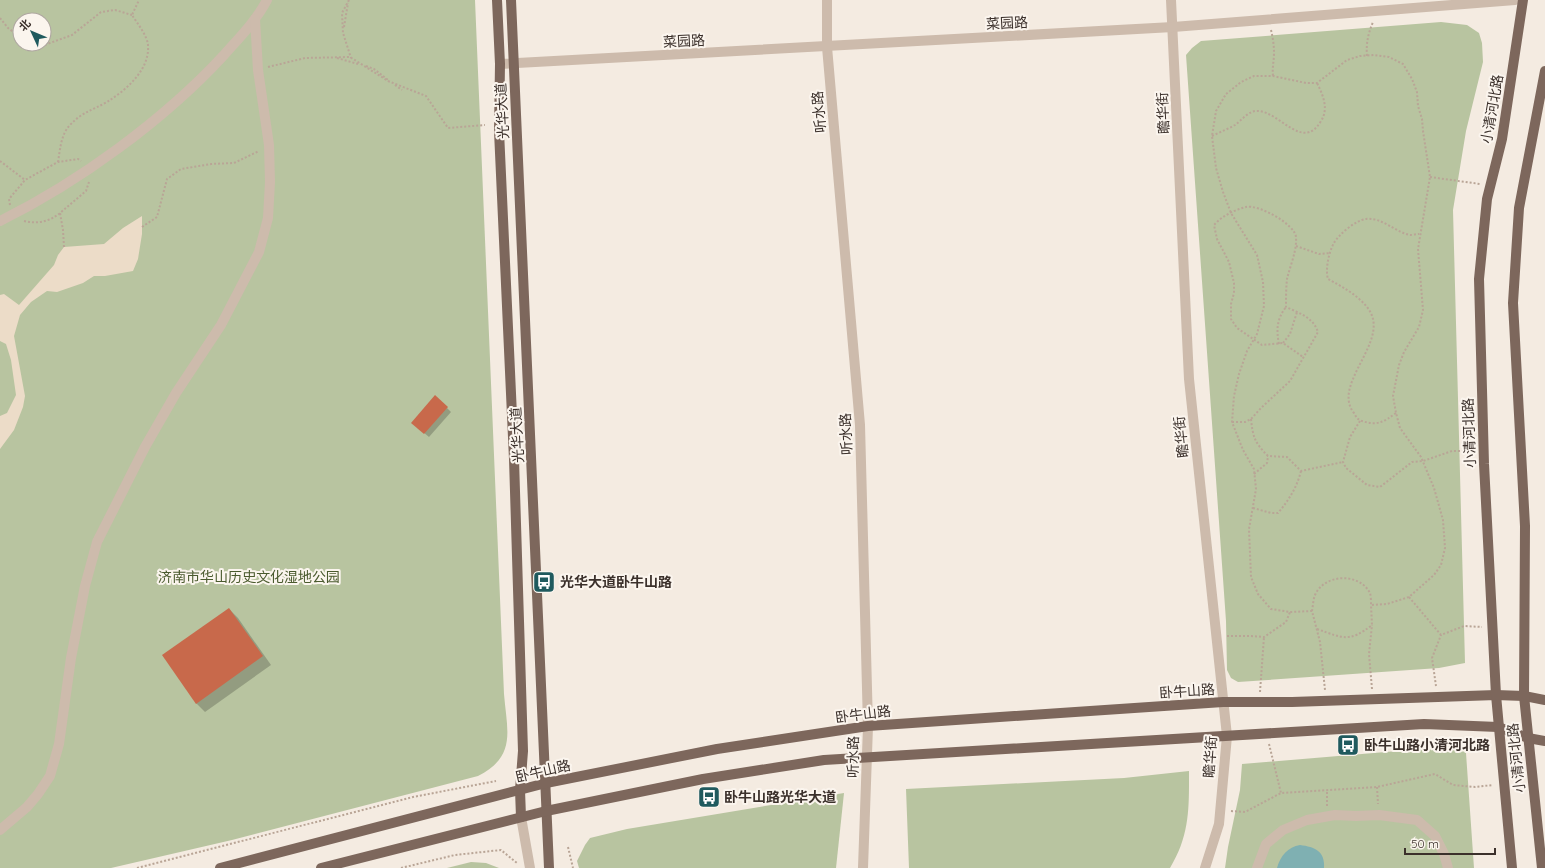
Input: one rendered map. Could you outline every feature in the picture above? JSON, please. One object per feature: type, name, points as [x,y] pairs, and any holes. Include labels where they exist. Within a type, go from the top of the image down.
[{"type":"main road","name":"光华大道","points":[[497,0],[500,64],[499,131],[514,467],[523,743],[520,790],[521,817]]},
{"type":"main road","name":"光华大道","points":[[511,0],[549,868]]},
{"type":"main road","name":"小清河北路","points":[[1512,868],[1498,727],[1492,627],[1484,452],[1479,279],[1487,199],[1502,139],[1523,0]]},
{"type":"main road","name":"小清河北路","points":[[1542,868],[1524,696],[1525,526],[1513,303],[1519,208],[1545,71]]},
{"type":"main road","name":"卧牛山路","points":[[220,868],[546,783],[717,749],[868,726],[1223,702],[1326,701],[1496,695],[1524,696],[1545,700]]},
{"type":"main road","points":[[322,868],[546,811],[703,779],[824,760],[868,756],[1424,724],[1498,727],[1528,738],[1545,741]]},
{"type":"street","points":[[0,221],[34,204],[138,133],[201,79],[242,35],[267,0]]},
{"type":"street","name":"听水路","points":[[827,0],[827,47],[860,424],[868,726],[864,868]]},
{"type":"street","name":"瞻华街","points":[[1171,0],[1189,379],[1227,736],[1219,824],[1205,868]]},
{"type":"street","name":"菜园路","points":[[500,64],[1173,27],[1515,0]]},
{"type":"street","points":[[0,830],[27,807],[50,776],[59,744],[71,658],[84,586],[97,542],[145,446],[176,393],[221,325],[259,252],[268,218],[270,182],[269,145],[262,69],[255,18]]},
{"type":"street","points":[[1257,868],[1266,844],[1283,830],[1307,820],[1335,815],[1379,815],[1417,820],[1435,836],[1444,854],[1448,868]]},
{"type":"street","points":[[521,817],[530,868]]},
{"type":"path","points":[[132,15],[139,0]]},
{"type":"path","points":[[348,0],[344,29],[350,57]]},
{"type":"path","points":[[348,0],[342,13],[343,33],[349,47],[352,62]]},
{"type":"path","points":[[52,42],[72,35],[101,12],[115,10],[132,15],[148,43],[148,56],[141,73],[123,90],[106,102],[88,110],[70,125],[64,135],[58,162]]},
{"type":"path","points":[[1367,56],[1366,44],[1368,33],[1376,11]]},
{"type":"path","points":[[0,18],[12,31]]},
{"type":"path","points":[[1270,19],[1274,55],[1272,68],[1273,76]]},
{"type":"path","points":[[262,69],[300,59],[326,56],[374,69],[402,90]]},
{"type":"path","points":[[1312,611],[1290,612],[1271,609],[1258,594],[1251,577],[1249,529],[1256,489],[1254,469],[1243,450],[1232,422],[1234,396],[1239,374],[1247,350],[1257,334],[1264,306],[1263,282],[1257,255],[1231,213],[1216,168],[1212,136],[1216,111],[1226,94],[1241,82],[1254,76],[1273,76],[1306,83],[1317,83],[1347,60],[1367,56],[1389,57],[1403,64],[1412,79],[1417,92],[1418,106],[1422,119],[1430,177],[1419,234],[1418,261],[1423,310],[1419,327],[1404,352],[1399,365],[1393,396],[1400,428],[1423,461],[1440,504],[1445,548],[1441,565],[1434,575],[1409,597],[1386,604],[1371,606]]},
{"type":"path","points":[[262,69],[304,58],[350,57],[388,81],[426,96],[448,128],[486,125]]},
{"type":"path","points":[[1212,136],[1235,124],[1251,112],[1257,111],[1275,117],[1280,122],[1296,131],[1306,134],[1314,130],[1322,121],[1325,110],[1322,93],[1317,83]]},
{"type":"path","points":[[142,227],[157,217],[167,179],[181,168],[234,163],[250,157],[269,145]]},
{"type":"path","points":[[0,161],[25,180]]},
{"type":"path","points":[[1430,177],[1490,185]]},
{"type":"path","points":[[1279,344],[1276,331],[1279,316],[1286,307],[1287,282],[1296,246],[1296,235],[1292,227],[1284,221],[1254,207],[1247,207],[1222,216],[1214,225],[1217,239],[1228,262],[1234,283],[1234,293],[1231,304],[1232,318],[1237,328],[1262,345],[1279,344],[1283,343],[1290,334],[1297,312]]},
{"type":"path","points":[[1396,413],[1386,420],[1373,424],[1360,421],[1349,408],[1351,383],[1367,353],[1373,332],[1373,319],[1355,294],[1328,279],[1326,273],[1330,253],[1334,243],[1352,225],[1366,219],[1382,222],[1410,235],[1419,234]]},
{"type":"path","points":[[1296,246],[1319,254],[1330,253]]},
{"type":"path","points":[[1232,422],[1245,422],[1251,419],[1260,408],[1290,381],[1318,332],[1311,320],[1286,307]]},
{"type":"path","points":[[1283,343],[1303,357]]},
{"type":"path","points":[[1251,419],[1252,435],[1257,445],[1268,456],[1287,457],[1301,471]]},
{"type":"path","points":[[1360,421],[1350,437],[1343,462],[1346,468],[1367,484],[1380,487],[1412,462],[1423,461],[1452,451],[1484,452]]},
{"type":"path","points":[[1254,474],[1267,463],[1268,456]]},
{"type":"path","points":[[1301,471],[1343,462]]},
{"type":"path","points":[[1253,508],[1271,513],[1278,512],[1286,504],[1294,491],[1301,471]]},
{"type":"path","points":[[1326,701],[1320,642],[1312,611],[1315,595],[1322,586],[1332,580],[1344,577],[1362,585],[1370,593],[1372,625],[1369,654],[1372,699]]},
{"type":"path","points":[[1409,597],[1441,635]]},
{"type":"path","points":[[1216,637],[1264,637],[1286,622],[1290,612]]},
{"type":"path","points":[[1317,629],[1345,638],[1359,635],[1372,625]]},
{"type":"path","points":[[1437,697],[1432,658],[1441,635],[1464,626],[1492,627]]},
{"type":"path","points":[[1260,702],[1264,637]]},
{"type":"path","points":[[1266,733],[1281,793]]},
{"type":"path","points":[[1220,810],[1245,812],[1281,793],[1377,787],[1435,774],[1453,785],[1476,788],[1504,783]]},
{"type":"path","points":[[137,868],[413,797],[496,781]]},
{"type":"path","points":[[1377,787],[1379,815]]},
{"type":"path","points":[[1326,817],[1328,790]]},
{"type":"path","points":[[568,848],[573,868]]},
{"type":"path","points":[[401,868],[455,855],[501,850],[516,862]]},
{"type":"green space","name":"济南市华山历史文化湿地公园","points":[[0,0],[475,0],[504,694],[507,720],[507,741],[504,751],[499,760],[478,776],[232,840],[111,868],[0,868]]},
{"type":"green space","points":[[1441,22],[1467,25],[1479,33],[1482,43],[1483,62],[1466,131],[1453,210],[1465,663],[1439,668],[1238,682],[1231,678],[1227,670],[1226,621],[1186,55],[1201,41]]},
{"type":"green space","points":[[1457,746],[1466,753],[1474,868],[1225,868],[1240,790],[1242,764]]},
{"type":"green space","points":[[1189,771],[1189,797],[1185,833],[1177,856],[1170,868],[909,868],[906,789],[1124,778]]},
{"type":"green space","points":[[844,793],[836,868],[579,868],[577,861],[590,838],[627,829]]},
{"type":"green space","points":[[471,862],[486,863],[499,868],[447,868]]},
{"type":"shaded area","points":[[142,216],[142,234],[138,259],[133,271],[105,276],[94,276],[83,283],[57,292],[47,291],[31,302],[20,315],[14,336],[25,396],[23,407],[14,430],[0,449],[0,416],[7,413],[16,395],[11,360],[6,344],[0,341],[0,295],[4,294],[19,305],[54,265],[58,255],[64,247],[104,244],[123,228]]},
{"type":"water","points":[[1300,845],[1310,847],[1318,851],[1323,858],[1324,868],[1277,868],[1280,860],[1288,850]]},
{"type":"building","points":[[435,395],[448,407],[424,434],[411,423]]},
{"type":"building","points":[[229,608],[263,656],[196,704],[162,655]]},
{"type":"place","name":"光华大道卧牛山路","points":[[544,582]]},
{"type":"place","name":"卧牛山路小清河北路","points":[[1348,745]]},
{"type":"place","name":"卧牛山路光华大道","points":[[709,797]]}]
